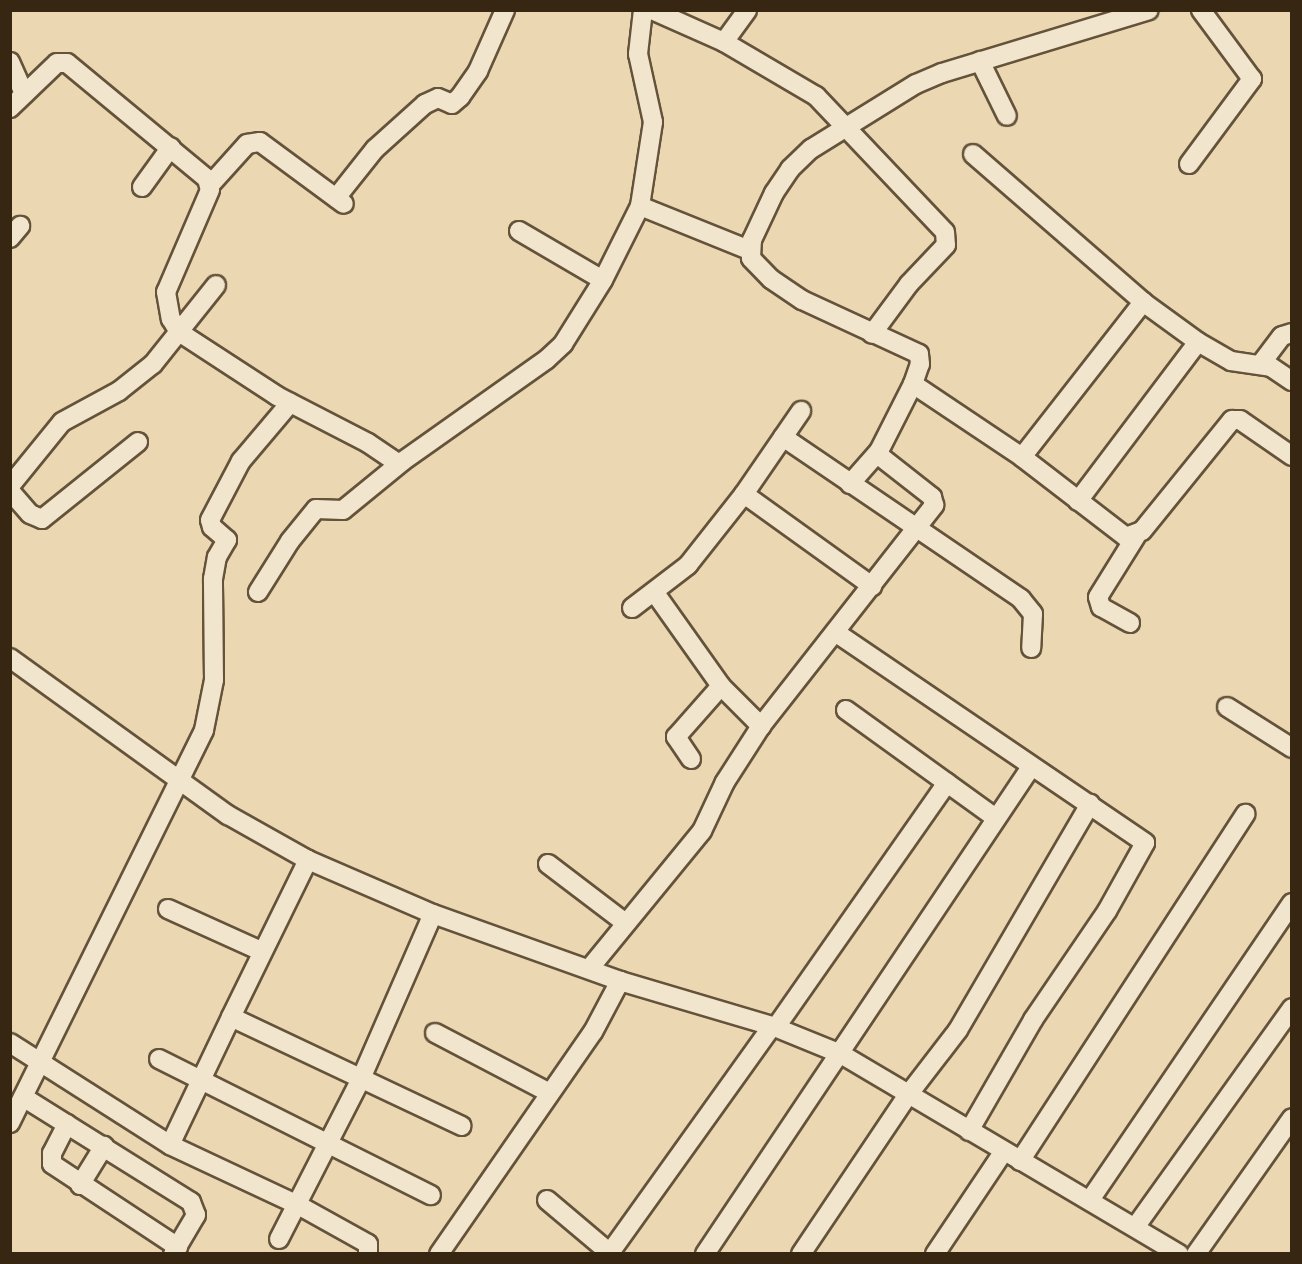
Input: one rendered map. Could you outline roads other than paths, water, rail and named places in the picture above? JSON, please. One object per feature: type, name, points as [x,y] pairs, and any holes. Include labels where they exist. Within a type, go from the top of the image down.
[{"type":"street","points":[[399,464],[368,443],[290,403],[179,332],[171,319],[166,292],[211,184],[247,144],[260,142],[340,201],[370,154],[425,104],[438,98],[452,104],[460,97],[478,71],[505,10]]},
{"type":"street","points":[[258,592],[311,513],[320,508],[343,510],[399,464],[555,353],[603,280],[640,206],[653,122],[638,54],[643,10]]},
{"type":"street","points":[[652,10],[687,17],[724,42],[802,86],[948,237],[946,245],[909,284],[872,334]]},
{"type":"street","points":[[724,42],[747,10]]},
{"type":"street","points":[[749,250],[774,193],[790,169],[843,128],[916,84],[980,61],[1149,10]]},
{"type":"street","points":[[1189,164],[1252,79],[1201,10]]},
{"type":"street","points":[[980,61],[1007,116]]},
{"type":"street","points":[[10,62],[24,94]]},
{"type":"street","points":[[10,108],[57,63],[67,63],[171,147],[211,184]]},
{"type":"street","points":[[142,187],[171,147]]},
{"type":"street","points":[[973,154],[1143,302],[1198,342],[1231,361],[1271,367],[1292,381]]},
{"type":"street","points":[[640,206],[749,250],[771,279],[802,300],[919,354],[920,364],[913,384],[879,451],[850,484]]},
{"type":"street","points":[[519,231],[603,280]]},
{"type":"street","points":[[10,486],[51,432],[119,391],[153,364],[216,285]]},
{"type":"street","points":[[1022,457],[1143,302]]},
{"type":"street","points":[[1260,365],[1282,336],[1292,333]]},
{"type":"street","points":[[1078,501],[1198,342]]},
{"type":"street","points":[[913,384],[1022,457],[1126,537],[1136,536]]},
{"type":"street","points":[[10,1123],[23,1097],[27,1053],[181,779],[204,730],[212,700],[213,579],[217,557],[227,540],[212,526],[210,520],[241,461],[290,403]]},
{"type":"street","points":[[632,608],[655,593],[688,566],[744,494],[801,411]]},
{"type":"street","points":[[1130,623],[1101,607],[1098,597],[1136,536],[1232,420],[1240,420],[1292,456]]},
{"type":"street","points":[[783,437],[1029,607],[1034,627],[1031,648]]},
{"type":"street","points":[[10,491],[30,514],[42,519],[138,442]]},
{"type":"street","points":[[589,969],[624,922],[702,831],[725,782],[761,726],[872,586],[934,501],[879,451]]},
{"type":"street","points":[[744,494],[872,586]]},
{"type":"street","points":[[655,593],[721,686],[761,726]]},
{"type":"street","points":[[835,632],[1031,767],[1143,839],[1144,847],[1107,911],[1033,1020],[969,1131]]},
{"type":"street","points":[[10,658],[228,815],[308,860],[433,914],[620,981],[774,1027],[841,1054],[1020,1161],[1136,1226],[1179,1254]]},
{"type":"street","points":[[691,759],[678,745],[676,737],[721,686]]},
{"type":"street","points":[[1227,707],[1292,748]]},
{"type":"street","points":[[846,710],[996,818]]},
{"type":"street","points":[[705,1254],[1031,767]]},
{"type":"street","points":[[547,1200],[610,1253],[774,1027],[802,995],[891,858],[947,783]]},
{"type":"street","points":[[801,1254],[908,1095],[958,1030],[1090,804]]},
{"type":"street","points":[[1020,1161],[1245,814]]},
{"type":"street","points":[[170,1145],[198,1081],[308,860]]},
{"type":"street","points":[[548,864],[624,922]]},
{"type":"street","points":[[1090,1200],[1292,903]]},
{"type":"street","points":[[168,909],[261,951]]},
{"type":"street","points":[[279,1239],[360,1081],[433,914]]},
{"type":"street","points":[[439,1254],[548,1092],[593,1032],[620,981]]},
{"type":"street","points":[[1136,1226],[1292,1008]]},
{"type":"street","points":[[231,1017],[360,1081],[462,1126]]},
{"type":"street","points":[[435,1033],[548,1092]]},
{"type":"street","points":[[27,1053],[170,1145],[298,1205],[368,1244],[368,1254]]},
{"type":"street","points":[[159,1059],[198,1081],[329,1142],[431,1195]]},
{"type":"street","points":[[23,1097],[104,1146],[195,1207],[196,1215],[176,1250],[52,1164],[52,1153],[67,1124]]},
{"type":"street","points":[[1196,1254],[1292,1118]]},
{"type":"street","points":[[80,1185],[104,1146]]},
{"type":"street","points":[[935,1254],[1004,1151]]}]
